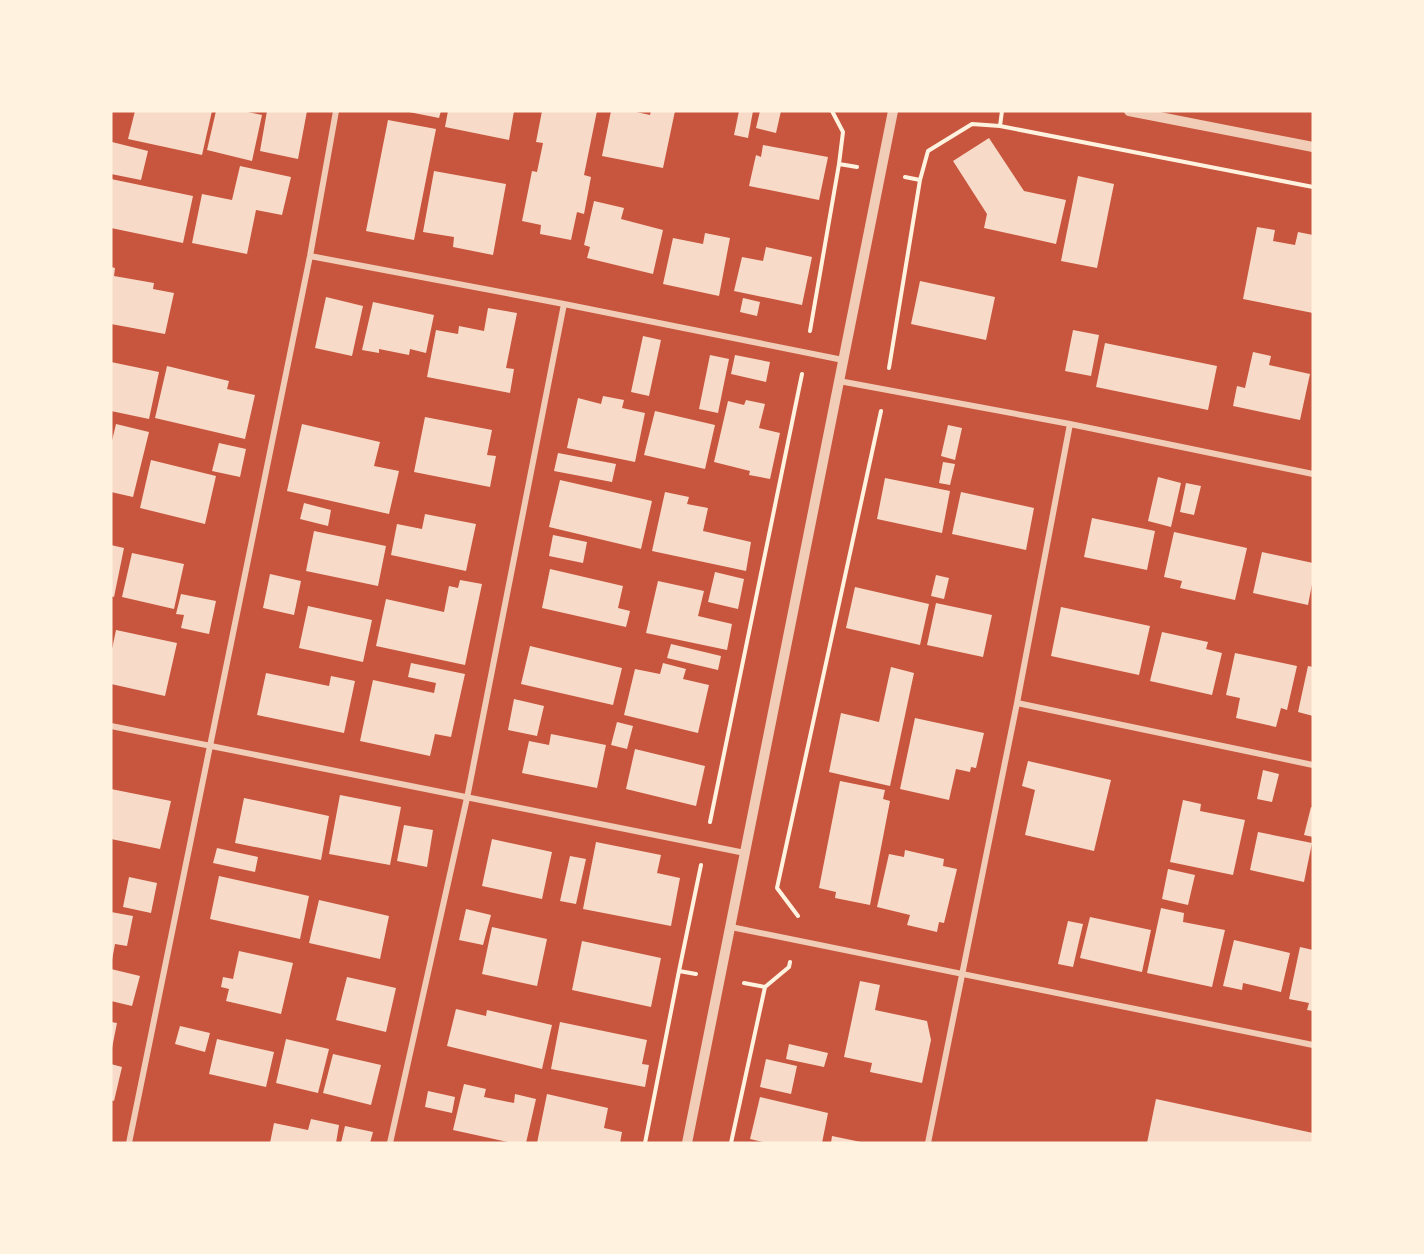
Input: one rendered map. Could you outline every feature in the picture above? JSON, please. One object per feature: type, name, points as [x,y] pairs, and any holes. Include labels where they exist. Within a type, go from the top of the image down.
[{"type":"street","points":[[129,1143],[310,256],[336,111]]},
{"type":"street","points":[[687,1143],[893,111]]},
{"type":"street","points":[[1129,111],[1313,147]]},
{"type":"street","points":[[310,256],[843,360]]},
{"type":"street","points":[[390,1143],[467,798],[564,304]]},
{"type":"street","points":[[838,381],[1070,424],[1313,474]]},
{"type":"street","points":[[928,1143],[1017,703],[1070,424]]},
{"type":"street","points":[[1017,703],[1313,765]]},
{"type":"street","points":[[111,726],[745,853]]},
{"type":"street","points":[[731,927],[1313,1045]]},
{"type":"path","points":[[645,1143],[806,353],[843,132],[832,111]]},
{"type":"path","points":[[1000,126],[1002,111]]},
{"type":"path","points":[[731,1143],[765,987],[789,967],[798,917],[777,888],[886,390],[920,180],[928,151],[972,124],[1000,126],[1313,187]]},
{"type":"path","points":[[839,164],[920,180]]},
{"type":"path","points":[[679,970],[765,987]]},
{"type":"building","points":[[135,111],[212,111],[202,155],[128,139]]},
{"type":"building","points":[[216,111],[243,111],[262,115],[252,161],[207,150]]},
{"type":"building","points":[[267,111],[307,111],[298,159],[260,151]]},
{"type":"building","points":[[404,111],[441,111],[439,118]]},
{"type":"building","points":[[448,111],[514,111],[509,140],[445,127]]},
{"type":"building","points":[[542,111],[597,111],[584,175],[591,177],[584,214],[577,212],[571,240],[540,234],[541,225],[522,221],[532,171],[537,172],[543,143],[536,142]]},
{"type":"building","points":[[611,111],[632,111],[650,115],[651,111],[675,111],[663,168],[602,156]]},
{"type":"building","points":[[739,111],[753,111],[748,138],[734,135]]},
{"type":"building","points":[[760,111],[781,111],[776,133],[756,128]]},
{"type":"building","points":[[388,120],[436,129],[414,240],[366,231]]},
{"type":"building","points":[[989,138],[1024,191],[1066,200],[1056,244],[984,228],[987,214],[953,161]]},
{"type":"building","points":[[112,142],[148,151],[141,180],[111,174]]},
{"type":"building","points":[[763,145],[828,157],[819,200],[749,186],[756,155],[761,157]]},
{"type":"building","points":[[240,166],[291,177],[282,215],[256,210],[247,254],[192,243],[202,194],[232,200]]},
{"type":"building","points":[[434,171],[506,184],[493,255],[453,247],[454,237],[423,232]]},
{"type":"building","points":[[1078,176],[1114,184],[1097,268],[1061,261]]},
{"type":"building","points":[[111,179],[193,196],[183,243],[111,228]]},
{"type":"building","points":[[594,201],[624,208],[621,219],[663,230],[653,274],[587,258],[590,247],[584,245]]},
{"type":"building","points":[[1257,227],[1275,230],[1273,241],[1295,245],[1298,232],[1313,235],[1313,313],[1243,299]]},
{"type":"building","points":[[705,233],[730,238],[719,296],[663,284],[673,238],[703,244]]},
{"type":"building","points":[[766,247],[812,257],[802,305],[734,291],[742,257],[763,261]]},
{"type":"building","points":[[111,267],[115,268],[114,276],[154,283],[153,289],[174,293],[165,334],[111,324]]},
{"type":"building","points":[[920,281],[995,297],[986,340],[911,324]]},
{"type":"building","points":[[326,297],[363,306],[352,356],[315,348]]},
{"type":"building","points":[[743,298],[760,302],[757,316],[740,312]]},
{"type":"building","points":[[373,302],[434,315],[426,353],[410,349],[409,355],[379,349],[379,353],[362,350]]},
{"type":"building","points":[[488,308],[517,313],[506,368],[514,369],[510,393],[427,377],[436,330],[458,334],[459,326],[484,331]]},
{"type":"building","points":[[1073,330],[1099,335],[1091,376],[1065,371]]},
{"type":"building","points":[[643,336],[661,340],[649,396],[631,392]]},
{"type":"building","points":[[1105,343],[1217,366],[1208,410],[1096,387]]},
{"type":"building","points":[[1253,352],[1271,356],[1269,365],[1310,374],[1300,420],[1233,406],[1237,386],[1245,388]]},
{"type":"building","points":[[710,355],[729,359],[718,413],[699,409]]},
{"type":"building","points":[[735,355],[770,362],[766,382],[731,374]]},
{"type":"building","points":[[111,362],[159,372],[149,419],[111,411]]},
{"type":"building","points":[[167,366],[229,381],[227,389],[255,395],[245,439],[155,418]]},
{"type":"building","points":[[603,396],[624,400],[622,408],[645,413],[635,462],[567,448],[578,398],[601,404]]},
{"type":"building","points":[[746,400],[765,404],[759,428],[780,433],[770,479],[749,475],[750,471],[714,462],[728,401],[744,405]]},
{"type":"building","points":[[655,411],[715,425],[705,469],[644,455]]},
{"type":"building","points":[[425,417],[492,430],[487,455],[496,456],[490,487],[414,472]]},
{"type":"building","points":[[116,424],[149,432],[133,497],[111,492],[111,445]]},
{"type":"building","points":[[302,424],[380,442],[374,466],[399,471],[389,514],[287,491]]},
{"type":"building","points":[[948,425],[962,428],[955,460],[941,456]]},
{"type":"building","points":[[219,443],[246,449],[240,477],[212,471]]},
{"type":"building","points":[[558,453],[616,464],[612,482],[554,471]]},
{"type":"building","points":[[151,460],[216,476],[205,524],[140,508]]},
{"type":"building","points":[[943,462],[955,464],[950,485],[939,483]]},
{"type":"building","points":[[1158,477],[1181,483],[1171,527],[1148,521]]},
{"type":"building","points":[[885,478],[950,491],[942,533],[877,519]]},
{"type":"building","points":[[560,480],[652,501],[641,549],[549,527]]},
{"type":"building","points":[[1186,483],[1201,486],[1194,515],[1180,512]]},
{"type":"building","points":[[665,492],[689,497],[687,504],[708,508],[703,531],[751,542],[746,571],[652,551]]},
{"type":"building","points":[[961,492],[1034,508],[1026,550],[952,534]]},
{"type":"building","points":[[304,503],[331,510],[328,526],[300,519]]},
{"type":"building","points":[[425,514],[476,524],[466,571],[391,555],[397,524],[422,529]]},
{"type":"building","points":[[1092,518],[1155,531],[1147,570],[1084,557]]},
{"type":"building","points":[[314,531],[386,546],[378,586],[306,571]]},
{"type":"building","points":[[1174,532],[1247,548],[1235,600],[1180,588],[1182,581],[1164,577]]},
{"type":"building","points":[[553,535],[587,542],[583,563],[549,556]]},
{"type":"building","points":[[111,545],[124,548],[114,597],[111,596]]},
{"type":"building","points":[[1262,552],[1313,563],[1313,579],[1308,605],[1253,593]]},
{"type":"building","points":[[132,553],[184,564],[174,609],[122,597]]},
{"type":"building","points":[[550,569],[623,586],[618,608],[630,611],[626,627],[542,608]]},
{"type":"building","points":[[715,572],[744,579],[738,609],[708,602]]},
{"type":"building","points":[[270,574],[301,581],[294,615],[263,608]]},
{"type":"building","points":[[936,575],[949,578],[944,599],[931,596]]},
{"type":"building","points":[[460,580],[482,584],[465,665],[376,646],[386,599],[444,612],[449,586],[458,588]]},
{"type":"building","points":[[658,581],[704,591],[698,616],[732,624],[727,650],[646,633]]},
{"type":"building","points":[[855,587],[929,604],[920,645],[846,628]]},
{"type":"building","points":[[181,594],[216,601],[209,634],[181,628],[184,615],[176,614]]},
{"type":"building","points":[[936,603],[992,615],[983,657],[927,645]]},
{"type":"building","points":[[308,606],[372,620],[363,662],[299,648]]},
{"type":"building","points":[[1061,607],[1150,626],[1139,675],[1051,656]]},
{"type":"building","points":[[116,630],[177,643],[165,696],[111,684],[111,654]]},
{"type":"building","points":[[1162,632],[1208,642],[1206,649],[1222,653],[1212,695],[1150,681]]},
{"type":"building","points":[[671,644],[721,656],[718,670],[667,658]]},
{"type":"building","points":[[530,646],[622,668],[613,705],[521,684]]},
{"type":"building","points":[[1235,653],[1297,666],[1287,710],[1281,708],[1276,727],[1236,718],[1240,698],[1226,695]]},
{"type":"building","points":[[411,663],[465,674],[451,737],[435,734],[430,756],[360,741],[373,680],[434,693],[436,683],[408,677]]},
{"type":"building","points":[[663,663],[686,669],[683,679],[709,685],[698,733],[624,715],[635,669],[660,674]]},
{"type":"building","points":[[1308,666],[1313,667],[1313,716],[1298,712]]},
{"type":"building","points":[[891,667],[914,673],[890,786],[829,772],[841,713],[879,722]]},
{"type":"building","points":[[266,673],[329,686],[331,676],[355,681],[344,733],[257,715]]},
{"type":"building","points":[[514,699],[544,706],[537,736],[508,730]]},
{"type":"building","points":[[915,718],[984,733],[976,768],[971,767],[970,772],[956,769],[949,800],[900,789]]},
{"type":"building","points":[[617,722],[633,726],[627,749],[611,745]]},
{"type":"building","points":[[551,734],[606,745],[597,788],[522,773],[529,741],[549,745]]},
{"type":"building","points":[[635,749],[705,766],[696,806],[626,789]]},
{"type":"building","points":[[1028,761],[1111,780],[1094,851],[1025,835],[1035,790],[1022,786]]},
{"type":"building","points":[[1263,770],[1279,774],[1272,802],[1257,799]]},
{"type":"building","points":[[840,781],[885,790],[883,799],[890,801],[870,905],[835,898],[836,892],[819,888]]},
{"type":"building","points":[[111,789],[171,801],[160,849],[111,839]]},
{"type":"building","points":[[340,795],[401,807],[390,865],[329,854]]},
{"type":"building","points":[[244,798],[329,816],[321,860],[235,843]]},
{"type":"building","points":[[1183,800],[1201,804],[1200,811],[1245,820],[1233,875],[1170,862]]},
{"type":"building","points":[[1311,807],[1313,808],[1313,837],[1304,835]]},
{"type":"building","points":[[404,825],[433,830],[427,867],[397,861]]},
{"type":"building","points":[[1258,832],[1312,843],[1304,882],[1250,870]]},
{"type":"building","points":[[492,839],[552,852],[542,899],[482,886]]},
{"type":"building","points":[[596,842],[661,855],[657,873],[680,878],[671,926],[583,909]]},
{"type":"building","points":[[217,848],[258,857],[255,872],[213,863]]},
{"type":"building","points":[[905,850],[944,859],[943,866],[957,869],[944,923],[939,922],[937,932],[907,925],[910,915],[877,907],[889,854],[904,857]]},
{"type":"building","points":[[570,856],[586,859],[576,904],[560,901]]},
{"type":"building","points":[[1168,869],[1195,875],[1188,905],[1162,899]]},
{"type":"building","points":[[219,876],[309,896],[300,939],[210,919]]},
{"type":"building","points":[[129,877],[157,883],[151,913],[123,907]]},
{"type":"building","points":[[319,900],[389,916],[380,959],[309,943]]},
{"type":"building","points":[[1161,908],[1184,913],[1183,922],[1225,930],[1212,987],[1147,973]]},
{"type":"building","points":[[466,909],[491,915],[483,945],[459,940]]},
{"type":"building","points":[[111,912],[133,916],[127,946],[115,944],[112,960]]},
{"type":"building","points":[[1090,917],[1151,930],[1142,972],[1080,958]]},
{"type":"building","points":[[1068,921],[1083,924],[1073,967],[1058,964]]},
{"type":"building","points":[[492,927],[547,939],[537,986],[482,974]]},
{"type":"building","points":[[1234,940],[1290,953],[1281,992],[1243,983],[1242,990],[1223,986]]},
{"type":"building","points":[[582,941],[661,958],[651,1007],[572,990]]},
{"type":"building","points":[[1300,947],[1313,950],[1313,1011],[1307,1010],[1309,1003],[1289,999]]},
{"type":"building","points":[[239,951],[293,963],[281,1014],[226,1001],[229,989],[221,987],[223,977],[233,979]]},
{"type":"building","points":[[111,969],[140,976],[132,1006],[111,1001]]},
{"type":"building","points":[[347,977],[396,988],[386,1032],[336,1020]]},
{"type":"building","points":[[860,981],[880,985],[875,1010],[927,1021],[931,1040],[922,1083],[870,1072],[872,1063],[844,1057]]},
{"type":"building","points":[[456,1009],[486,1016],[487,1010],[552,1025],[542,1069],[447,1046]]},
{"type":"building","points":[[111,1022],[117,1023],[112,1048],[111,1048]]},
{"type":"building","points":[[560,1022],[647,1040],[642,1064],[649,1065],[645,1087],[551,1069]]},
{"type":"building","points":[[180,1026],[210,1033],[205,1052],[175,1044]]},
{"type":"building","points":[[217,1039],[274,1052],[266,1087],[209,1074]]},
{"type":"building","points":[[286,1039],[329,1049],[318,1093],[276,1083]]},
{"type":"building","points":[[789,1044],[828,1053],[824,1067],[786,1059]]},
{"type":"building","points":[[333,1054],[381,1065],[371,1105],[323,1093]]},
{"type":"building","points":[[766,1059],[797,1066],[791,1094],[760,1087]]},
{"type":"building","points":[[111,1064],[122,1067],[114,1101],[111,1100]]},
{"type":"building","points":[[464,1084],[486,1089],[484,1097],[514,1103],[515,1094],[536,1099],[526,1143],[512,1143],[453,1130]]},
{"type":"building","points":[[428,1091],[455,1097],[452,1113],[425,1107]]},
{"type":"building","points":[[547,1094],[608,1108],[604,1128],[622,1132],[620,1143],[537,1143]]},
{"type":"building","points":[[760,1097],[828,1113],[822,1143],[767,1143],[750,1139]]},
{"type":"building","points":[[1156,1099],[1313,1133],[1313,1143],[1147,1143]]},
{"type":"building","points":[[311,1119],[339,1125],[336,1143],[270,1143],[274,1123],[308,1130]]},
{"type":"building","points":[[345,1126],[373,1132],[370,1143],[341,1143]]},
{"type":"building","points":[[832,1136],[861,1142],[861,1143],[831,1143]]}]
